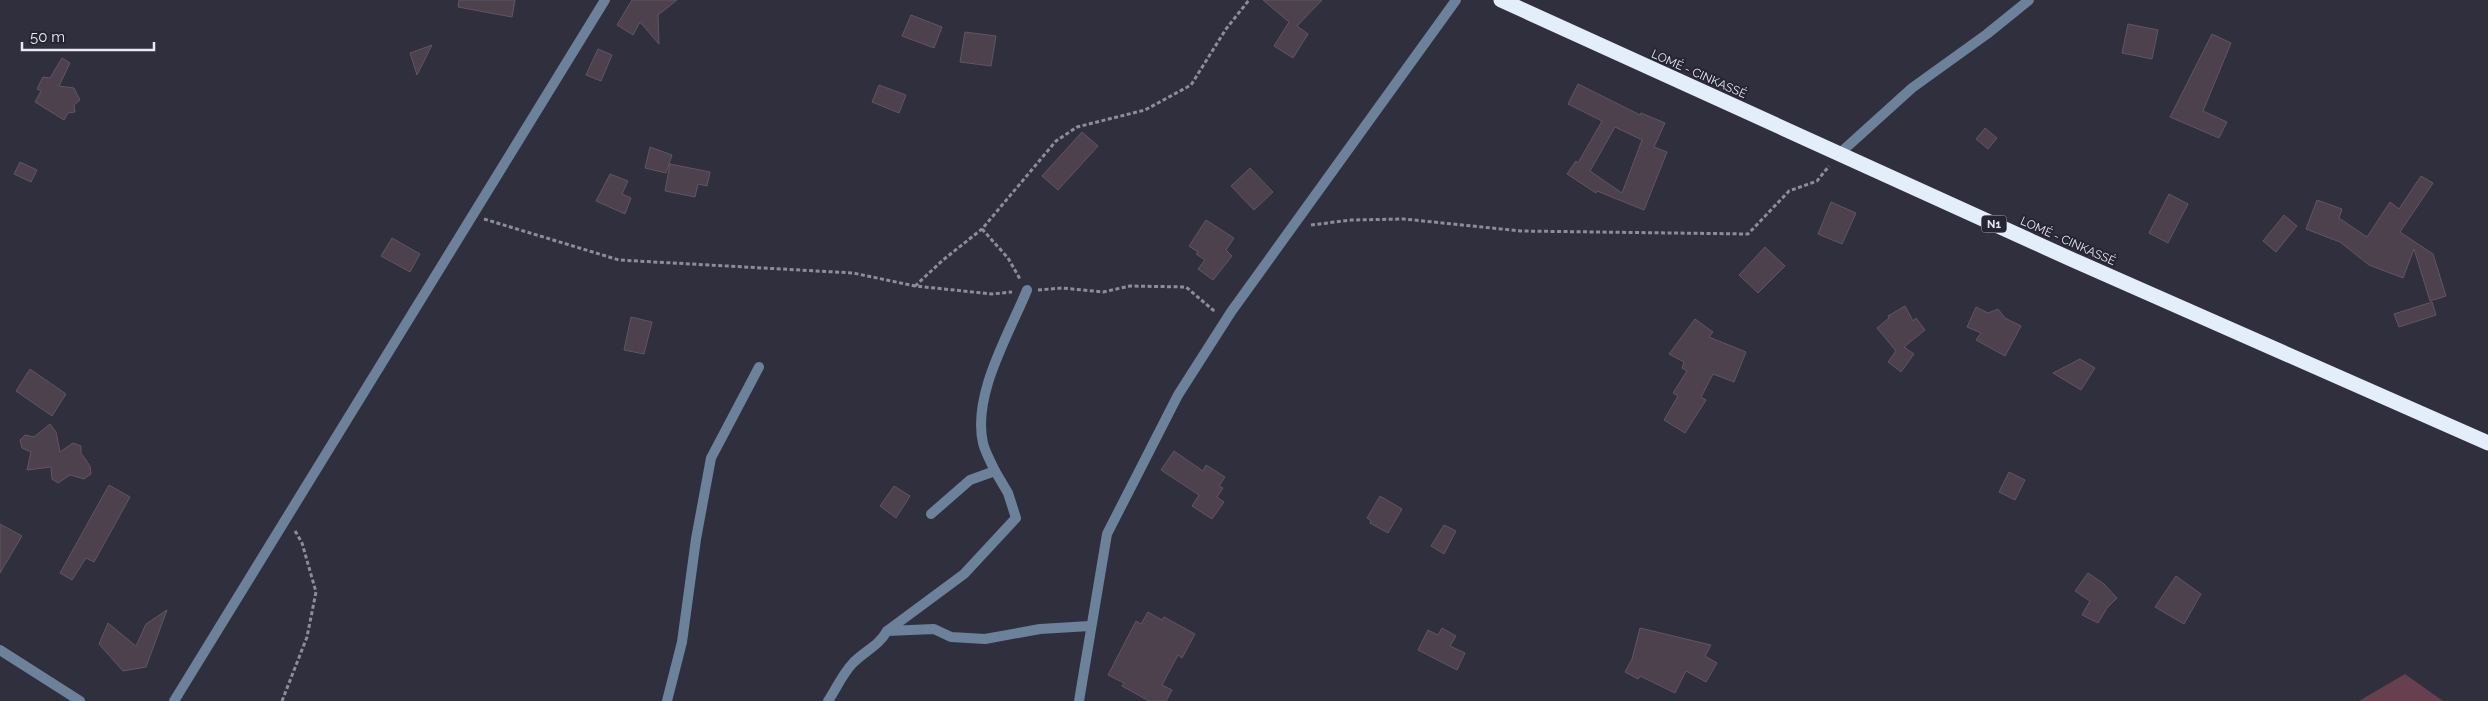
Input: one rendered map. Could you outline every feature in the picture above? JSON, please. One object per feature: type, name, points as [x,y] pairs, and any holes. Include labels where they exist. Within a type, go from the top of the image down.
[{"type":"highway","name":"LOMÉ - CINKASSÉ","points":[[1501,0],[2311,366],[2488,443]]},
{"type":"street","points":[[174,701],[471,215],[605,0]]},
{"type":"street","points":[[1079,701],[1090,626],[1107,534],[1178,395],[1231,312],[1290,228],[1456,0]]},
{"type":"street","points":[[1839,154],[1912,88],[1987,34],[2028,0]]},
{"type":"street","points":[[828,701],[840,679],[853,662],[881,643],[887,631],[964,574],[1016,518],[1008,493],[995,471],[983,443],[982,418],[992,367],[1027,290]]},
{"type":"street","points":[[667,701],[682,642],[696,539],[711,458],[759,367]]},
{"type":"street","points":[[930,514],[970,480],[995,471]]},
{"type":"street","points":[[887,631],[934,629],[951,637],[985,639],[1040,629],[1090,626]]},
{"type":"street","points":[[0,650],[80,701]]},
{"type":"path","points":[[915,286],[943,260],[982,229],[1056,141],[1078,127],[1145,110],[1191,85],[1226,29],[1249,0]]},
{"type":"path","points":[[1290,228],[1351,220],[1404,219],[1521,231],[1748,234],[1789,192],[1817,181],[1839,154]]},
{"type":"path","points":[[471,215],[619,260],[853,273],[915,286],[992,294],[1062,288],[1103,292],[1130,286],[1186,287],[1212,310],[1231,312]]},
{"type":"path","points":[[982,229],[1008,258],[1027,290]]},
{"type":"path","points":[[282,701],[307,637],[316,592],[302,543],[290,524],[290,513]]},
{"type":"shaded area","points":[[2405,674],[2443,701],[2359,701]]},
{"type":"building","points":[[459,0],[515,0],[512,17],[458,7]]},
{"type":"building","points":[[632,0],[677,0],[658,15],[659,44],[640,22],[633,35],[617,25]]},
{"type":"building","points":[[1263,0],[1322,0],[1297,26],[1308,34],[1293,58],[1274,46],[1289,22]]},
{"type":"building","points":[[911,15],[942,27],[934,48],[902,36]]},
{"type":"building","points":[[2128,24],[2158,30],[2152,59],[2122,53]]},
{"type":"building","points":[[965,32],[996,36],[991,66],[960,62]]},
{"type":"building","points":[[2212,34],[2231,43],[2203,111],[2227,122],[2219,138],[2170,117]]},
{"type":"building","points":[[432,45],[417,75],[410,53]]},
{"type":"building","points":[[598,49],[612,55],[601,81],[586,75]]},
{"type":"building","points":[[62,58],[70,63],[59,86],[74,88],[80,100],[74,105],[75,112],[68,113],[64,120],[35,102],[41,91],[37,89],[43,77],[50,78]]},
{"type":"building","points":[[1578,84],[1640,115],[1641,113],[1665,123],[1654,147],[1667,152],[1644,210],[1597,191],[1596,193],[1567,174],[1576,161],[1578,163],[1602,121],[1568,104]],"holes":[[[1615,127],[1642,140],[1622,193],[1590,171]]]},
{"type":"building","points":[[879,85],[906,95],[899,113],[872,102]]},
{"type":"building","points":[[1985,128],[1997,138],[1988,149],[1976,139]]},
{"type":"building","points":[[1082,132],[1098,146],[1058,190],[1042,176]]},
{"type":"building","points":[[650,147],[672,155],[666,173],[645,168]]},
{"type":"building","points":[[20,162],[37,170],[31,182],[14,174]]},
{"type":"building","points":[[670,164],[710,172],[707,186],[698,184],[695,197],[665,191]]},
{"type":"building","points":[[1250,168],[1273,192],[1254,210],[1231,186]]},
{"type":"building","points":[[610,174],[628,181],[622,194],[631,198],[625,214],[596,201]]},
{"type":"building","points":[[2421,176],[2433,183],[2400,232],[2433,254],[2446,296],[2430,301],[2414,249],[2403,278],[2369,265],[2340,242],[2306,229],[2317,200],[2342,209],[2339,218],[2367,237],[2390,202],[2399,209]]},
{"type":"building","points":[[2169,194],[2188,204],[2168,243],[2149,233]]},
{"type":"building","points":[[1831,202],[1856,213],[1842,244],[1818,234]]},
{"type":"building","points":[[2284,215],[2297,226],[2276,252],[2263,241]]},
{"type":"building","points":[[1206,220],[1234,238],[1226,250],[1232,256],[1213,280],[1198,269],[1205,260],[1189,246]]},
{"type":"building","points":[[392,238],[420,254],[410,272],[381,256]]},
{"type":"building","points":[[1765,247],[1785,266],[1758,293],[1739,275]]},
{"type":"building","points":[[2432,302],[2436,315],[2399,327],[2394,314]]},
{"type":"building","points":[[1905,306],[1913,321],[1916,318],[1925,330],[1904,347],[1914,354],[1901,372],[1888,362],[1896,351],[1877,328],[1889,318],[1888,316]]},
{"type":"building","points":[[1976,307],[1988,313],[1998,309],[2005,318],[2021,326],[2005,356],[1976,340],[1981,333],[1967,327]]},
{"type":"building","points":[[631,317],[652,322],[644,354],[624,350]]},
{"type":"building","points":[[1695,319],[1713,332],[1709,337],[1746,352],[1734,382],[1713,374],[1701,397],[1706,400],[1685,433],[1664,420],[1678,396],[1673,393],[1687,371],[1682,368],[1684,362],[1669,354]]},
{"type":"building","points":[[2080,359],[2095,368],[2081,390],[2053,373]]},
{"type":"building","points":[[30,369],[66,394],[52,416],[16,391]]},
{"type":"building","points":[[50,424],[56,432],[60,452],[73,443],[81,446],[81,453],[90,466],[91,474],[84,479],[70,475],[58,483],[52,479],[51,467],[27,470],[31,452],[22,448],[20,440],[25,435],[34,437]]},
{"type":"building","points":[[1174,451],[1203,471],[1206,465],[1225,477],[1219,486],[1223,488],[1217,497],[1224,502],[1212,519],[1192,506],[1199,495],[1161,470]]},
{"type":"building","points":[[2009,472],[2025,480],[2015,500],[1999,492]]},
{"type":"building","points":[[109,485],[130,497],[94,562],[86,558],[72,580],[60,573]]},
{"type":"building","points":[[894,486],[910,496],[896,518],[880,506]]},
{"type":"building","points":[[1380,496],[1402,509],[1388,533],[1370,523],[1371,521],[1367,518]]},
{"type":"building","points":[[0,524],[22,536],[0,573]]},
{"type":"building","points":[[1444,525],[1456,531],[1444,554],[1431,546]]},
{"type":"building","points":[[2088,573],[2104,584],[2117,598],[2107,608],[2098,623],[2082,615],[2090,601],[2075,591]]},
{"type":"building","points":[[2176,576],[2201,594],[2184,624],[2155,607]]},
{"type":"building","points":[[167,610],[146,667],[123,671],[99,644],[108,623],[136,646],[146,624]]},
{"type":"building","points":[[1148,612],[1162,620],[1164,617],[1195,634],[1182,658],[1178,655],[1162,685],[1172,690],[1166,701],[1149,701],[1122,686],[1124,683],[1108,675],[1136,621],[1141,624]]},
{"type":"building","points":[[1442,628],[1456,636],[1450,646],[1465,653],[1457,670],[1418,650],[1428,630],[1438,635]]},
{"type":"building","points":[[1640,628],[1711,645],[1705,656],[1717,663],[1706,682],[1686,671],[1675,693],[1640,676],[1638,679],[1625,672],[1632,659]]}]
